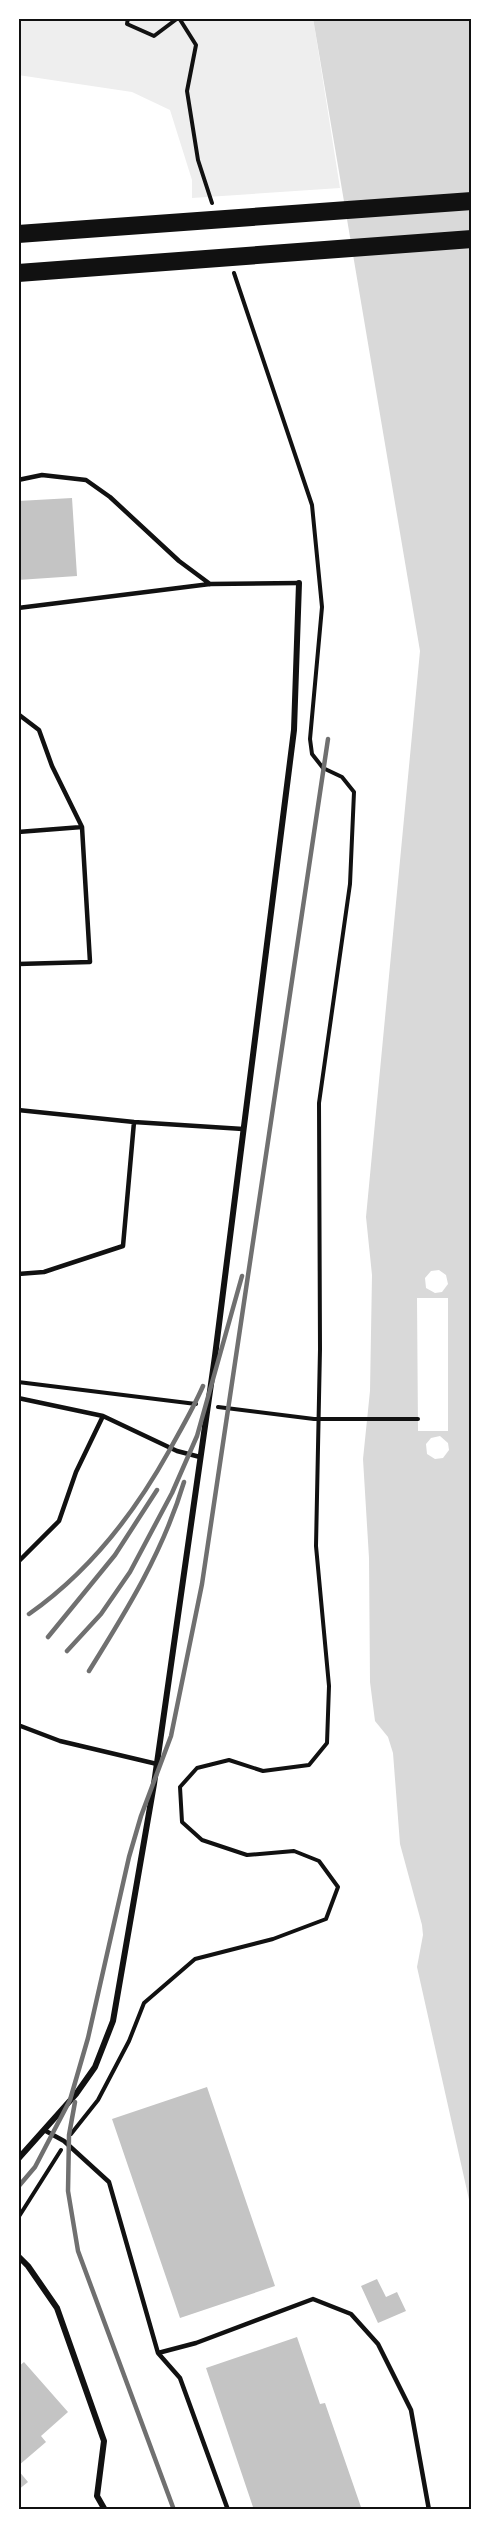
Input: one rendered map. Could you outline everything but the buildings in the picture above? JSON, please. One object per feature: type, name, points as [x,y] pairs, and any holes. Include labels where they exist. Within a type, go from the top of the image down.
[{"type":"highway","points":[[18,234],[472,201]]},
{"type":"highway","points":[[18,273],[472,239]]},
{"type":"street","points":[[18,2159],[76,2094],[95,2067],[113,2021],[157,1764],[243,1130],[294,730],[299,583]]},
{"type":"street","points":[[18,2256],[28,2266],[57,2308],[104,2441],[97,2496],[105,2510]]},
{"type":"lane","points":[[18,480],[42,475],[87,480],[110,497],[179,561],[210,584]]},
{"type":"lane","points":[[18,608],[210,584],[299,583]]},
{"type":"lane","points":[[18,714],[39,730],[52,766],[82,828],[90,962],[18,964]]},
{"type":"lane","points":[[18,832],[82,828]]},
{"type":"lane","points":[[18,1110],[243,1130]]},
{"type":"lane","points":[[18,1274],[44,1272],[123,1246],[134,1122]]},
{"type":"lane","points":[[18,1398],[103,1416],[177,1451],[200,1457]]},
{"type":"lane","points":[[18,1562],[60,1521],[76,1472],[103,1416]]},
{"type":"lane","points":[[18,1725],[60,1741],[157,1764]]},
{"type":"lane","points":[[44,2130],[64,2141],[109,2181],[158,2353],[180,2378],[228,2510]]},
{"type":"lane","points":[[158,2353],[196,2343],[313,2299],[351,2314],[378,2344],[411,2410],[429,2510]]},
{"type":"path","points":[[128,18],[127,24],[154,36],[179,18],[196,45],[187,91],[198,160],[212,204]]},
{"type":"path","points":[[18,2218],[38,2191],[64,2141],[98,2100],[129,2041],[144,2002],[195,1959],[273,1939],[326,1919],[338,1887],[320,1861],[294,1851],[247,1855],[202,1840],[182,1822],[180,1787],[197,1768],[229,1760],[263,1771],[309,1765],[327,1743],[329,1709],[329,1686],[316,1546],[320,1350],[320,1102],[350,884],[354,792],[342,777],[323,768],[312,754],[310,738],[322,607],[312,504],[234,271]]},
{"type":"shaded area","points":[[18,18],[313,18],[340,188],[192,198],[192,180],[170,110],[132,92],[18,75]]},
{"type":"shaded area","points":[[313,18],[472,18],[472,2213],[417,1967],[423,1935],[422,1925],[400,1844],[393,1753],[388,1737],[375,1721],[370,1682],[369,1558],[363,1459],[370,1391],[372,1275],[366,1217],[420,651]],"holes":[[[439,1270],[446,1275],[448,1284],[442,1292],[435,1293],[426,1288],[425,1278],[431,1271]],[[417,1298],[448,1298],[448,1431],[418,1431]],[[440,1436],[448,1443],[449,1450],[443,1458],[435,1459],[427,1454],[426,1444],[431,1438]]]},
{"type":"railway","points":[[18,2187],[35,2167],[70,2100],[88,2038],[129,1857],[141,1816],[171,1736],[202,1584],[328,739]]},
{"type":"railway","points":[[67,1651],[101,1614],[130,1572],[172,1493],[197,1436],[242,1276]]},
{"type":"railway","points":[[29,1614],[71,1580],[125,1519],[155,1474],[203,1386]]},
{"type":"railway","points":[[89,1671],[143,1580],[166,1532],[184,1482]]},
{"type":"railway","points":[[48,1637],[115,1555],[157,1490]]},
{"type":"railway","points":[[75,2102],[69,2135],[68,2191],[78,2251],[174,2510]]}]
